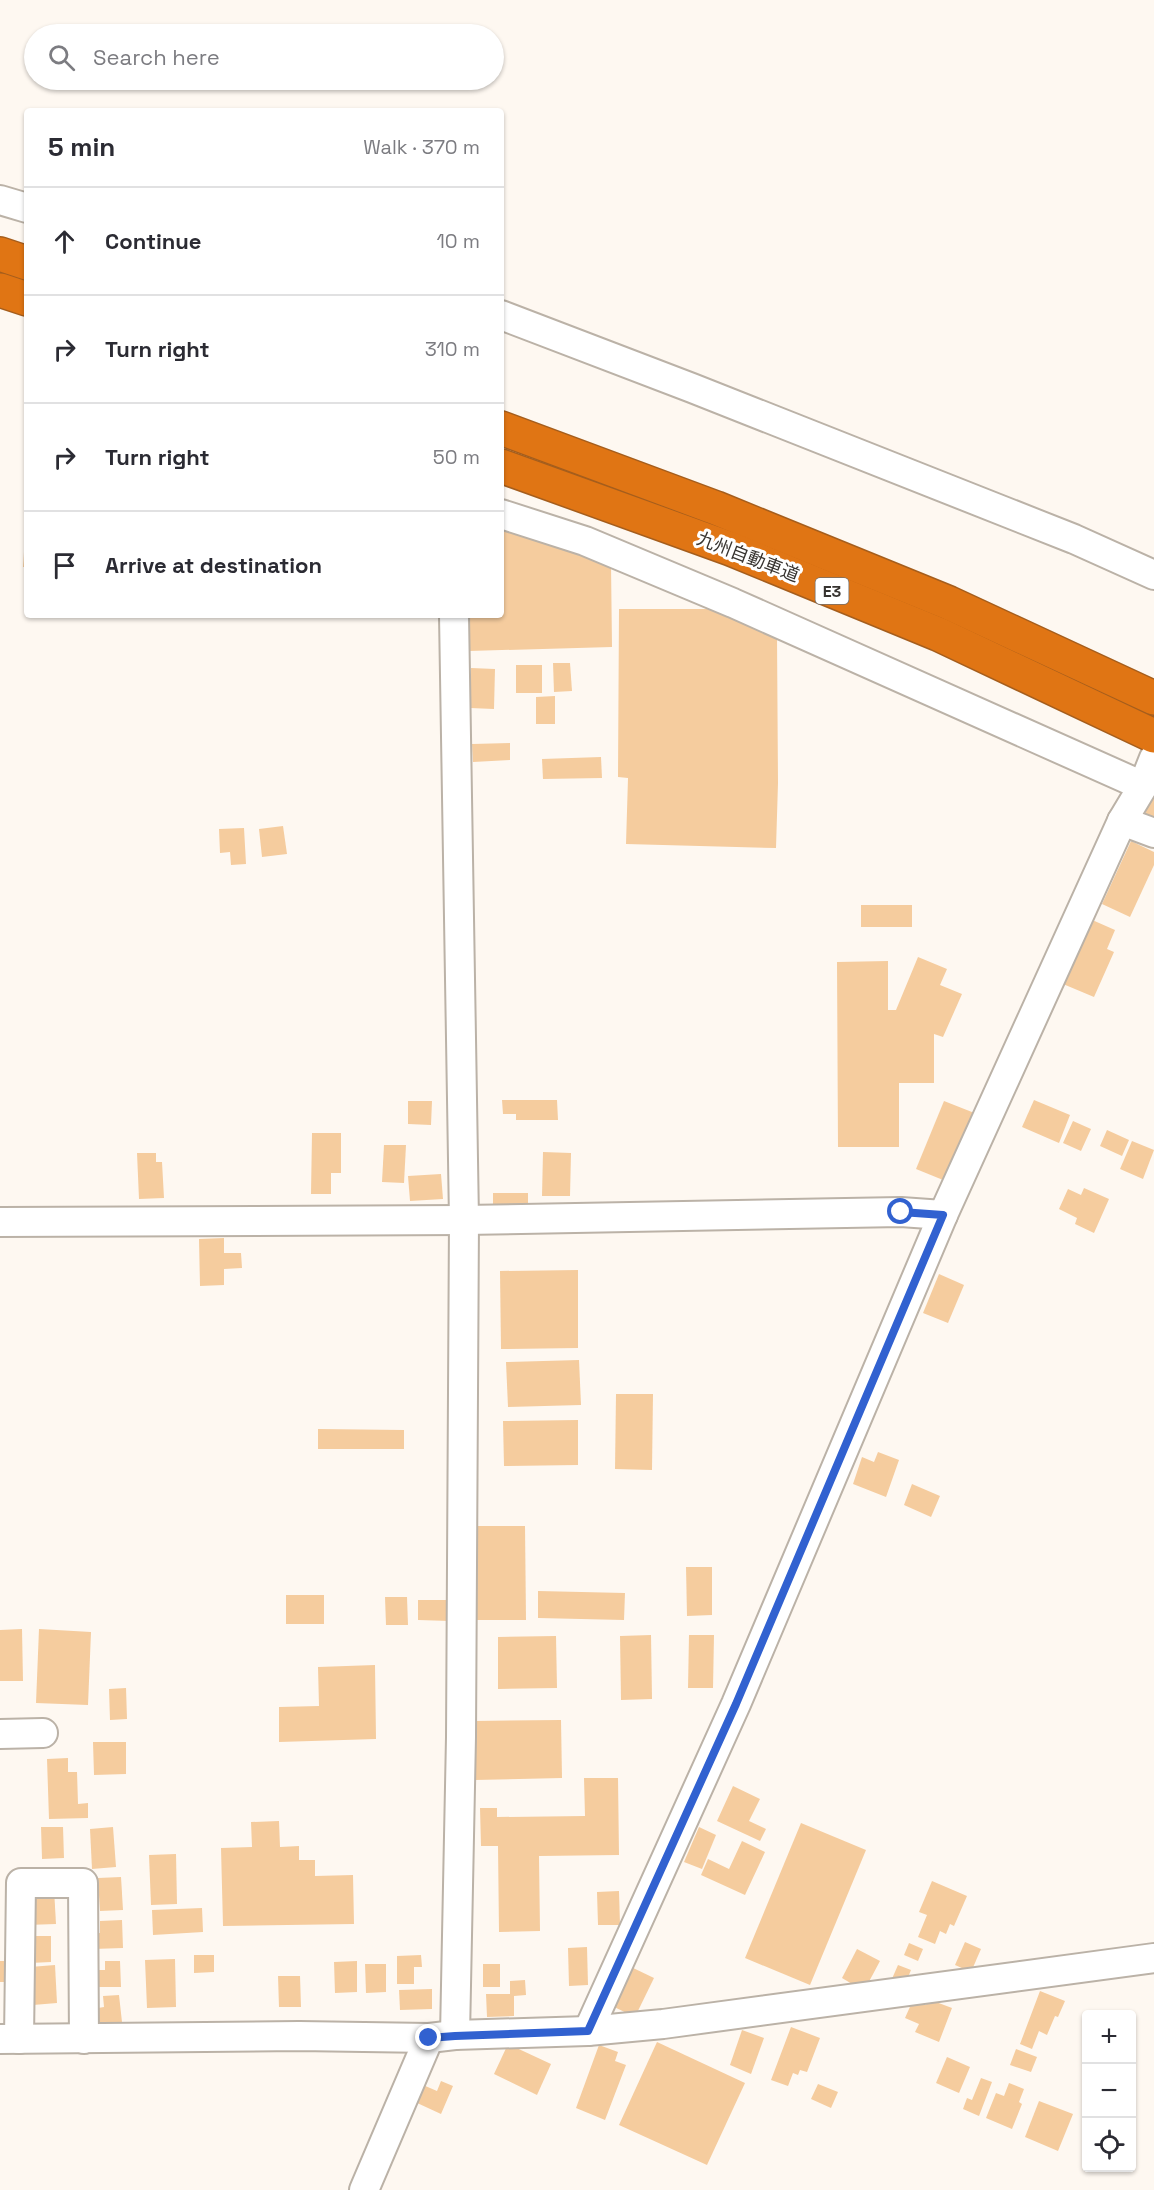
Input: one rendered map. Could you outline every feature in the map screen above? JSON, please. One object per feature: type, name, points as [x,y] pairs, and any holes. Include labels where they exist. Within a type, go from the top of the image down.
[{"type":"highway","points":[[0,254],[24,262]]},
{"type":"highway","points":[[0,290],[24,298]]},
{"type":"highway","name":"九州自動車道","points":[[504,429],[716,508],[949,603],[1154,698]]},
{"type":"highway","name":"九州自動車道","points":[[504,467],[731,549],[938,634],[1154,736]]},
{"type":"street","points":[[0,200],[24,207]]},
{"type":"street","points":[[504,316],[1074,539],[1154,575]]},
{"type":"street","points":[[504,515],[585,541],[1148,772],[1122,821],[943,1215],[736,1704],[588,2031]]},
{"type":"street","points":[[364,2190],[442,2037],[461,1725],[464,1220],[454,618]]},
{"type":"street","points":[[1122,821],[1154,833]]},
{"type":"street","points":[[0,1222],[464,1220],[901,1212],[943,1215]]},
{"type":"street","points":[[0,1734],[44,1733]]},
{"type":"street","points":[[84,2039],[83,1883],[21,1883],[10,2039],[84,2039],[299,2036],[442,2037],[588,2031],[663,2024],[1154,1958]]},
{"type":"building","points":[[504,526],[611,564],[612,647],[469,651],[469,618],[504,618]]},
{"type":"building","points":[[619,609],[714,609],[777,636],[776,848],[626,844],[628,778],[618,777]]},
{"type":"building","points":[[553,663],[570,663],[572,691],[554,692]]},
{"type":"building","points":[[516,665],[542,665],[542,693],[516,693]]},
{"type":"building","points":[[471,668],[495,669],[494,709],[470,708]]},
{"type":"building","points":[[555,696],[555,724],[536,724],[536,697]]},
{"type":"building","points":[[510,743],[510,760],[473,762],[472,744]]},
{"type":"building","points":[[601,757],[602,778],[543,779],[542,759]]},
{"type":"building","points":[[1154,791],[1154,818],[1145,814]]},
{"type":"building","points":[[283,826],[287,854],[262,857],[259,829]]},
{"type":"building","points":[[244,828],[246,864],[231,865],[230,852],[220,853],[219,829]]},
{"type":"building","points":[[1131,841],[1154,852],[1154,865],[1130,917],[1102,904]]},
{"type":"building","points":[[861,905],[912,905],[912,927],[861,927]]},
{"type":"building","points":[[1090,919],[1115,930],[1107,949],[1114,952],[1094,997],[1063,984]]},
{"type":"building","points":[[918,957],[947,969],[940,985],[962,994],[943,1037],[934,1034],[934,1083],[899,1083],[899,1147],[838,1147],[837,962],[888,961],[888,1010],[896,1010]]},
{"type":"building","points":[[502,1100],[557,1100],[558,1120],[516,1120],[516,1114],[503,1114]]},
{"type":"building","points":[[1034,1100],[1070,1115],[1059,1143],[1022,1127]]},
{"type":"building","points":[[408,1101],[432,1101],[431,1125],[408,1124]]},
{"type":"building","points":[[944,1101],[977,1114],[948,1182],[916,1169]]},
{"type":"building","points":[[1073,1121],[1091,1129],[1081,1151],[1063,1143]]},
{"type":"building","points":[[1107,1130],[1129,1140],[1122,1156],[1100,1146]]},
{"type":"building","points":[[312,1133],[341,1133],[341,1173],[331,1173],[331,1194],[311,1194]]},
{"type":"building","points":[[1132,1141],[1154,1150],[1143,1179],[1120,1169]]},
{"type":"building","points":[[384,1145],[406,1145],[404,1183],[382,1182]]},
{"type":"building","points":[[543,1152],[571,1153],[570,1196],[542,1196]]},
{"type":"building","points":[[137,1153],[156,1153],[156,1162],[162,1162],[164,1198],[139,1199]]},
{"type":"building","points":[[441,1174],[443,1199],[410,1201],[408,1176]]},
{"type":"building","points":[[1084,1188],[1109,1199],[1094,1233],[1075,1224],[1077,1218],[1059,1209],[1068,1189],[1081,1195]]},
{"type":"building","points":[[493,1193],[528,1193],[528,1209],[493,1209]]},
{"type":"building","points":[[224,1238],[224,1253],[241,1253],[242,1268],[224,1269],[224,1285],[200,1286],[199,1239]]},
{"type":"building","points":[[578,1270],[578,1348],[501,1349],[500,1271]]},
{"type":"building","points":[[939,1274],[964,1285],[948,1323],[923,1313]]},
{"type":"building","points":[[579,1360],[581,1405],[508,1407],[506,1362]]},
{"type":"building","points":[[616,1394],[653,1394],[652,1470],[615,1469]]},
{"type":"building","points":[[578,1420],[578,1465],[504,1466],[503,1421]]},
{"type":"building","points":[[318,1429],[404,1430],[404,1449],[318,1449]]},
{"type":"building","points":[[878,1452],[899,1460],[886,1497],[853,1484],[862,1457],[874,1462]]},
{"type":"building","points":[[912,1484],[940,1496],[931,1517],[904,1505]]},
{"type":"building","points":[[470,1526],[525,1526],[526,1620],[470,1620]]},
{"type":"building","points":[[686,1567],[712,1567],[712,1615],[687,1616]]},
{"type":"building","points":[[538,1591],[625,1593],[624,1620],[538,1618]]},
{"type":"building","points":[[286,1595],[324,1595],[324,1624],[286,1624]]},
{"type":"building","points":[[385,1597],[407,1597],[408,1625],[386,1625]]},
{"type":"building","points":[[418,1600],[450,1600],[450,1621],[418,1620]]},
{"type":"building","points":[[22,1629],[23,1681],[0,1681],[0,1630]]},
{"type":"building","points":[[39,1629],[91,1632],[88,1705],[36,1703]]},
{"type":"building","points":[[651,1635],[652,1699],[621,1700],[620,1636]]},
{"type":"building","points":[[689,1635],[714,1635],[713,1688],[688,1688]]},
{"type":"building","points":[[556,1636],[557,1688],[498,1689],[498,1637]]},
{"type":"building","points":[[375,1665],[376,1739],[279,1742],[279,1707],[319,1706],[318,1667]]},
{"type":"building","points":[[126,1688],[127,1719],[110,1720],[109,1689]]},
{"type":"building","points":[[561,1720],[562,1778],[475,1780],[474,1721]]},
{"type":"building","points":[[93,1742],[126,1742],[126,1774],[94,1775]]},
{"type":"building","points":[[68,1758],[68,1772],[77,1772],[78,1804],[88,1803],[88,1818],[49,1819],[47,1759]]},
{"type":"building","points":[[584,1778],[618,1778],[619,1855],[539,1856],[540,1931],[499,1932],[498,1846],[481,1846],[480,1808],[497,1808],[497,1817],[585,1816]]},
{"type":"building","points":[[733,1786],[760,1799],[749,1821],[766,1829],[760,1841],[717,1821]]},
{"type":"building","points":[[279,1821],[280,1847],[299,1846],[299,1860],[315,1860],[315,1876],[353,1875],[354,1924],[223,1926],[221,1848],[252,1847],[251,1822]]},
{"type":"building","points":[[801,1823],[866,1850],[810,1985],[745,1958]]},
{"type":"building","points":[[41,1827],[63,1827],[64,1858],[42,1859]]},
{"type":"building","points":[[113,1827],[116,1867],[92,1869],[90,1829]]},
{"type":"building","points":[[699,1827],[716,1835],[702,1869],[684,1862]]},
{"type":"building","points":[[742,1841],[765,1852],[745,1895],[701,1875],[708,1859],[729,1869]]},
{"type":"building","points":[[176,1854],[177,1904],[151,1905],[149,1855]]},
{"type":"building","points":[[121,1877],[123,1910],[100,1911],[98,1878]]},
{"type":"building","points":[[932,1881],[967,1896],[954,1926],[950,1924],[946,1934],[940,1931],[935,1944],[918,1937],[927,1915],[919,1912]]},
{"type":"building","points":[[54,1889],[56,1924],[27,1925],[26,1890]]},
{"type":"building","points":[[619,1891],[620,1925],[598,1925],[597,1892]]},
{"type":"building","points":[[202,1908],[203,1932],[153,1935],[152,1910]]},
{"type":"building","points":[[122,1920],[123,1948],[93,1949],[93,1933],[100,1933],[100,1921]]},
{"type":"building","points":[[29,1936],[51,1936],[51,1962],[30,1963]]},
{"type":"building","points":[[965,1942],[981,1949],[971,1972],[955,1965]]},
{"type":"building","points":[[909,1943],[923,1949],[918,1961],[904,1955]]},
{"type":"building","points":[[587,1947],[588,1985],[569,1986],[568,1948]]},
{"type":"building","points":[[857,1949],[880,1961],[864,1991],[842,1978]]},
{"type":"building","points":[[194,1955],[214,1955],[214,1972],[194,1973]]},
{"type":"building","points":[[421,1955],[422,1967],[414,1967],[414,1984],[397,1984],[397,1956]]},
{"type":"building","points":[[175,1959],[176,2007],[147,2008],[145,1960]]},
{"type":"building","points":[[0,1961],[10,1961],[10,1982],[0,1982]]},
{"type":"building","points":[[105,1961],[120,1961],[121,1987],[94,1987],[93,1970],[105,1970]]},
{"type":"building","points":[[357,1961],[357,1992],[335,1993],[334,1962]]},
{"type":"building","points":[[365,1964],[386,1964],[386,1992],[366,1993]]},
{"type":"building","points":[[483,1964],[500,1964],[500,1987],[483,1987]]},
{"type":"building","points":[[55,1965],[57,2003],[33,2005],[30,1967]]},
{"type":"building","points":[[898,1965],[911,1970],[904,1987],[891,1981]]},
{"type":"building","points":[[629,1966],[654,1978],[635,2017],[610,2005]]},
{"type":"building","points":[[278,1976],[300,1976],[301,2007],[279,2007]]},
{"type":"building","points":[[525,1980],[526,1995],[514,1996],[514,2016],[487,2017],[486,1994],[510,1994],[510,1981]]},
{"type":"building","points":[[432,1989],[432,2009],[400,2010],[399,1990]]},
{"type":"building","points":[[1040,1991],[1065,2001],[1058,2017],[1055,2016],[1047,2035],[1039,2031],[1032,2049],[1020,2044]]},
{"type":"building","points":[[119,1995],[122,2022],[94,2025],[92,2009],[104,2007],[103,1996]]},
{"type":"building","points":[[928,1999],[952,2008],[939,2042],[915,2032],[919,2024],[905,2018],[913,2000],[926,2005]]},
{"type":"building","points":[[791,2027],[820,2038],[807,2072],[800,2070],[798,2075],[793,2073],[788,2086],[771,2080]]},
{"type":"building","points":[[742,2030],[764,2038],[751,2074],[730,2065]]},
{"type":"building","points":[[657,2042],[745,2083],[707,2165],[619,2125]]},
{"type":"building","points":[[508,2044],[551,2064],[537,2095],[494,2074]]},
{"type":"building","points":[[599,2045],[618,2052],[615,2061],[626,2065],[605,2120],[576,2108]]},
{"type":"building","points":[[1016,2049],[1037,2057],[1031,2072],[1010,2065]]},
{"type":"building","points":[[947,2057],[970,2067],[959,2093],[936,2083]]},
{"type":"building","points":[[981,2078],[992,2082],[979,2116],[963,2109],[967,2098],[972,2100]]},
{"type":"building","points":[[441,2081],[453,2086],[441,2114],[415,2102],[423,2085],[437,2091]]},
{"type":"building","points":[[1009,2083],[1024,2089],[1019,2102],[1022,2104],[1012,2129],[986,2118],[996,2093],[1004,2096]]},
{"type":"building","points":[[818,2084],[838,2092],[831,2108],[811,2099]]},
{"type":"building","points":[[1039,2101],[1073,2114],[1058,2151],[1025,2137]]},
{"type":"route","points":[[429,2038],[588,2031],[736,1704],[943,1215],[901,1212]]}]
